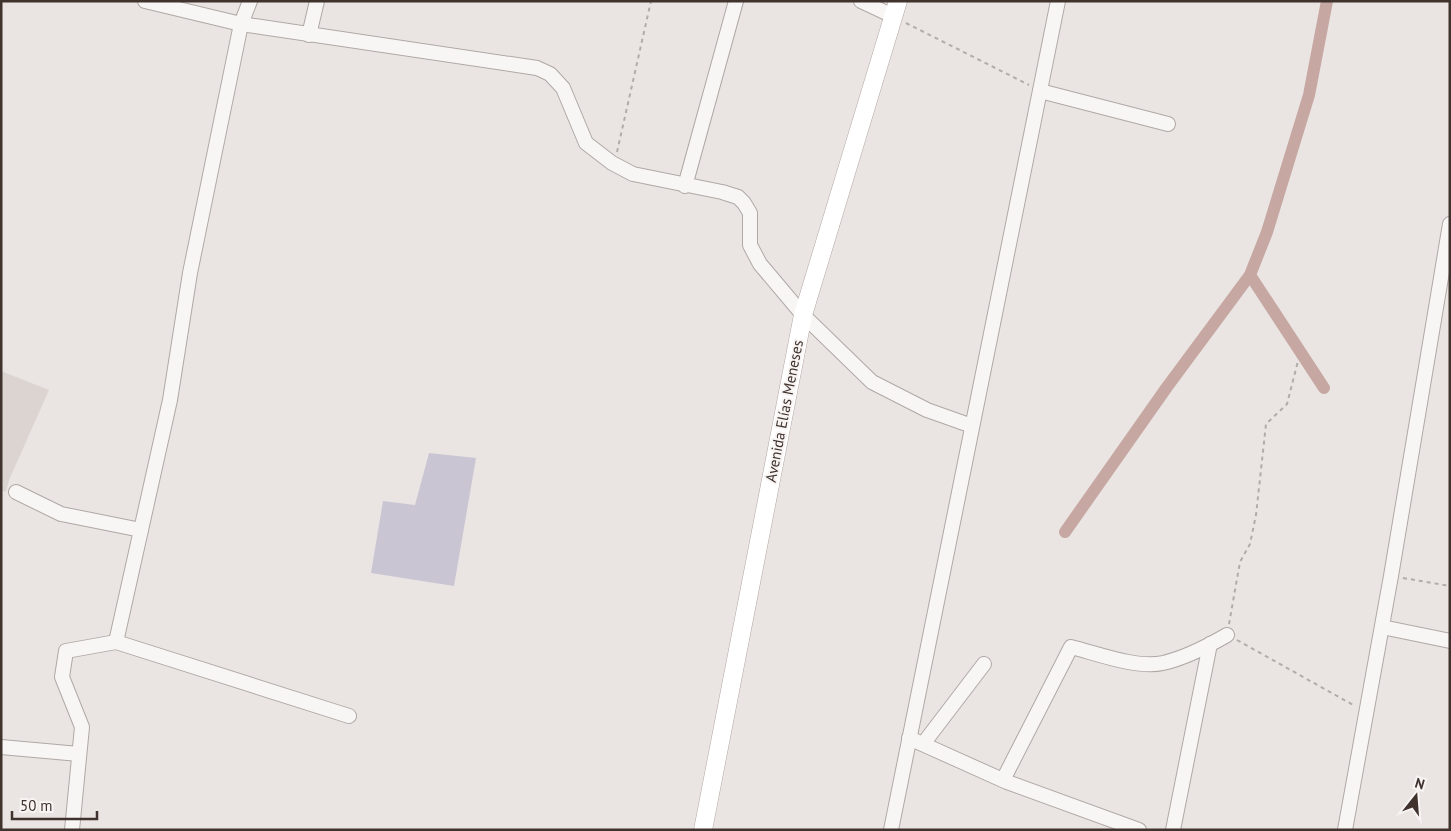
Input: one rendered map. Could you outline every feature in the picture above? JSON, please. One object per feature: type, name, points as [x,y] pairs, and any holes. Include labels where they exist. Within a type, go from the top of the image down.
[{"type":"main road","name":"Avenida Elías Meneses","points":[[703,830],[803,315],[895,9]]},
{"type":"street","points":[[116,642],[170,400],[190,273],[240,24],[250,1]]},
{"type":"street","points":[[309,34],[317,1]]},
{"type":"street","points":[[685,186],[736,1]]},
{"type":"street","points":[[862,1],[895,9]]},
{"type":"street","points":[[891,830],[1058,1]]},
{"type":"street","points":[[149,2],[240,24],[537,68],[550,74],[563,88],[586,143],[612,163],[633,174],[738,197],[750,213],[750,245],[760,264],[803,315],[872,382],[926,410],[972,426]]},
{"type":"street","points":[[1040,91],[1168,124]]},
{"type":"street","points":[[1345,830],[1391,576],[1448,246],[1450,224]]},
{"type":"street","points":[[16,492],[61,514],[141,530]]},
{"type":"street","points":[[1382,627],[1450,641]]},
{"type":"street","points":[[1003,780],[1071,647],[1141,664],[1162,663],[1210,644],[1227,635]]},
{"type":"street","points":[[72,830],[82,727],[62,678],[66,651],[116,642],[349,716]]},
{"type":"street","points":[[1173,830],[1210,644]]},
{"type":"street","points":[[923,744],[984,664]]},
{"type":"street","points":[[909,738],[1003,780],[1139,830]]},
{"type":"street","points":[[1,748],[79,754]]},
{"type":"path","points":[[612,163],[619,148],[651,1]]},
{"type":"path","points":[[895,9],[1040,91]]},
{"type":"path","points":[[1298,361],[1287,404],[1266,424],[1256,515],[1250,544],[1240,562],[1227,635],[1366,712]]},
{"type":"path","points":[[1391,576],[1450,586]]},
{"type":"shaded area","points":[[1,371],[49,390],[9,480],[6,492],[1,490]]},
{"type":"shaded area","points":[[429,453],[476,458],[454,586],[371,573],[383,501],[415,505]]},
{"type":"waterway","points":[[1065,532],[1167,387],[1250,275],[1267,232],[1309,95],[1327,1]]},
{"type":"waterway","points":[[1250,275],[1324,388]]}]
